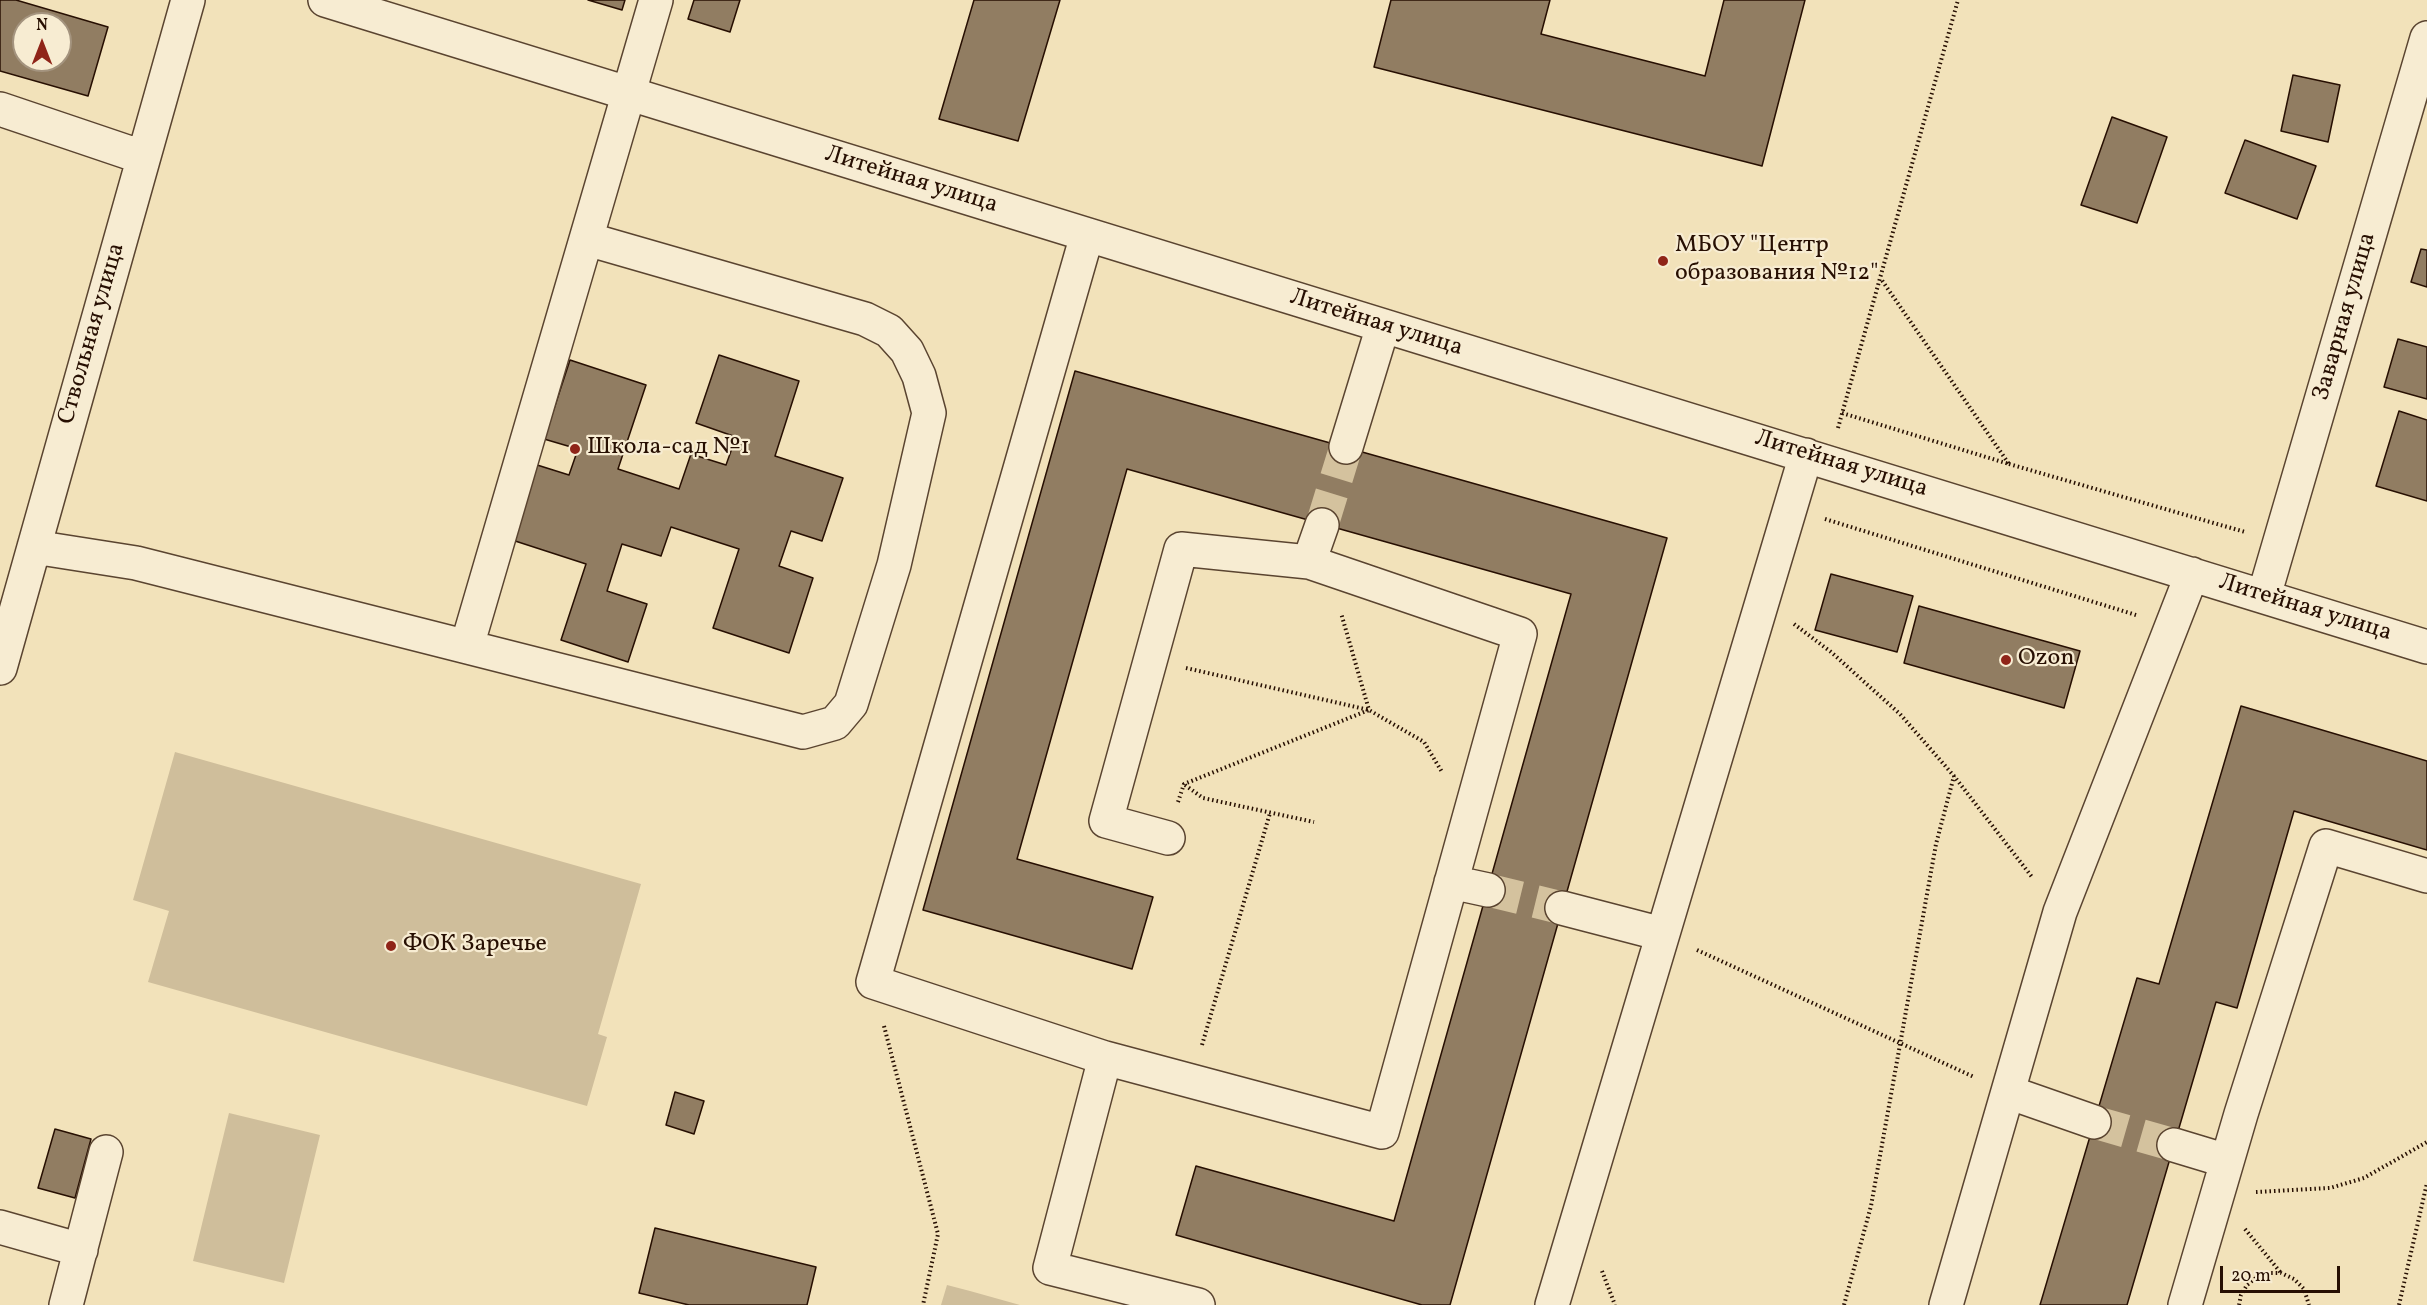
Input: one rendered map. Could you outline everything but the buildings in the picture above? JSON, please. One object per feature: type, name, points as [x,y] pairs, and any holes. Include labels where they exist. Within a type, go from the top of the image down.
[{"type":"street","name":"Ствольная улица","points":[[0,668],[188,0]]},
{"type":"street","name":"Литейная улица","points":[[325,0],[2427,647]]},
{"type":"street","points":[[467,646],[656,0]]},
{"type":"street","name":"Заварная улица","points":[[2264,596],[2427,38]]},
{"type":"street","points":[[0,110],[142,157]]},
{"type":"street","points":[[1087,235],[873,982],[1105,1058],[1382,1132],[1520,634],[1309,562],[1181,549],[1106,821],[1168,838]]},
{"type":"street","points":[[34,547],[136,563],[804,732],[835,723],[851,704],[894,565],[929,412],[919,376],[907,351],[889,331],[865,319],[587,239]]},
{"type":"street","points":[[1346,447],[1383,326]]},
{"type":"street","points":[[1552,1305],[1790,508],[1817,458]]},
{"type":"street","points":[[1309,562],[1322,525]]},
{"type":"street","points":[[1946,1305],[2060,912],[2192,574]]},
{"type":"street","points":[[2185,1305],[2227,1161],[2326,846],[2427,876]]},
{"type":"street","points":[[1451,882],[1488,890]]},
{"type":"street","points":[[1562,908],[1662,934]]},
{"type":"street","points":[[1105,1058],[1050,1268],[1198,1305]]},
{"type":"street","points":[[2008,1092],[2094,1122]]},
{"type":"street","points":[[2174,1145],[2227,1161]]},
{"type":"street","points":[[66,1305],[106,1152]]},
{"type":"street","points":[[0,1227],[81,1250]]},
{"type":"path","points":[[1817,458],[1842,412],[1958,0]]},
{"type":"path","points":[[1880,278],[2009,464]]},
{"type":"path","points":[[1842,412],[2009,464],[2280,543]]},
{"type":"path","points":[[1790,508],[2172,626]]},
{"type":"path","points":[[1762,600],[1831,652],[1900,714],[1954,776],[2060,912]]},
{"type":"path","points":[[1340,610],[1369,710]]},
{"type":"path","points":[[1150,660],[1369,710],[1424,742],[1469,817]]},
{"type":"path","points":[[1184,784],[1369,710]]},
{"type":"path","points":[[1844,1305],[1871,1206],[1936,844],[1954,776]]},
{"type":"path","points":[[1168,838],[1184,784]]},
{"type":"path","points":[[1184,784],[1203,798],[1314,822]]},
{"type":"path","points":[[1191,1082],[1270,813]]},
{"type":"path","points":[[1662,934],[2008,1092]]},
{"type":"path","points":[[873,982],[938,1234],[923,1305]]},
{"type":"path","points":[[2218,1194],[2330,1188],[2364,1178],[2427,1142]]},
{"type":"path","points":[[2399,1305],[2427,1183]]},
{"type":"path","points":[[2218,1194],[2281,1274],[2294,1280],[2304,1289],[2309,1305]]},
{"type":"path","points":[[2238,1305],[2247,1285],[2257,1277],[2281,1274]]},
{"type":"shaded area","name":"ФОК Заречье","points":[[175,752],[641,884],[598,1034],[607,1037],[587,1106],[148,982],[169,911],[133,900]]},
{"type":"shaded area","points":[[229,1113],[320,1135],[284,1283],[193,1261]]},
{"type":"shaded area","points":[[947,1285],[970,1291],[1020,1305],[941,1305]]},
{"type":"tunnel","points":[[1322,525],[1346,447]]},
{"type":"tunnel","points":[[1488,890],[1562,908]]},
{"type":"tunnel","points":[[2094,1122],[2174,1145]]},
{"type":"place","name":"МБОУ \"Центр образования №12\"","points":[[1663,261]]},
{"type":"place","name":"Школа-сад №1","points":[[575,449]]},
{"type":"place","name":"Ozon","points":[[2006,660]]},
{"type":"place","name":"ФОК Заречье","points":[[391,946]]}]
